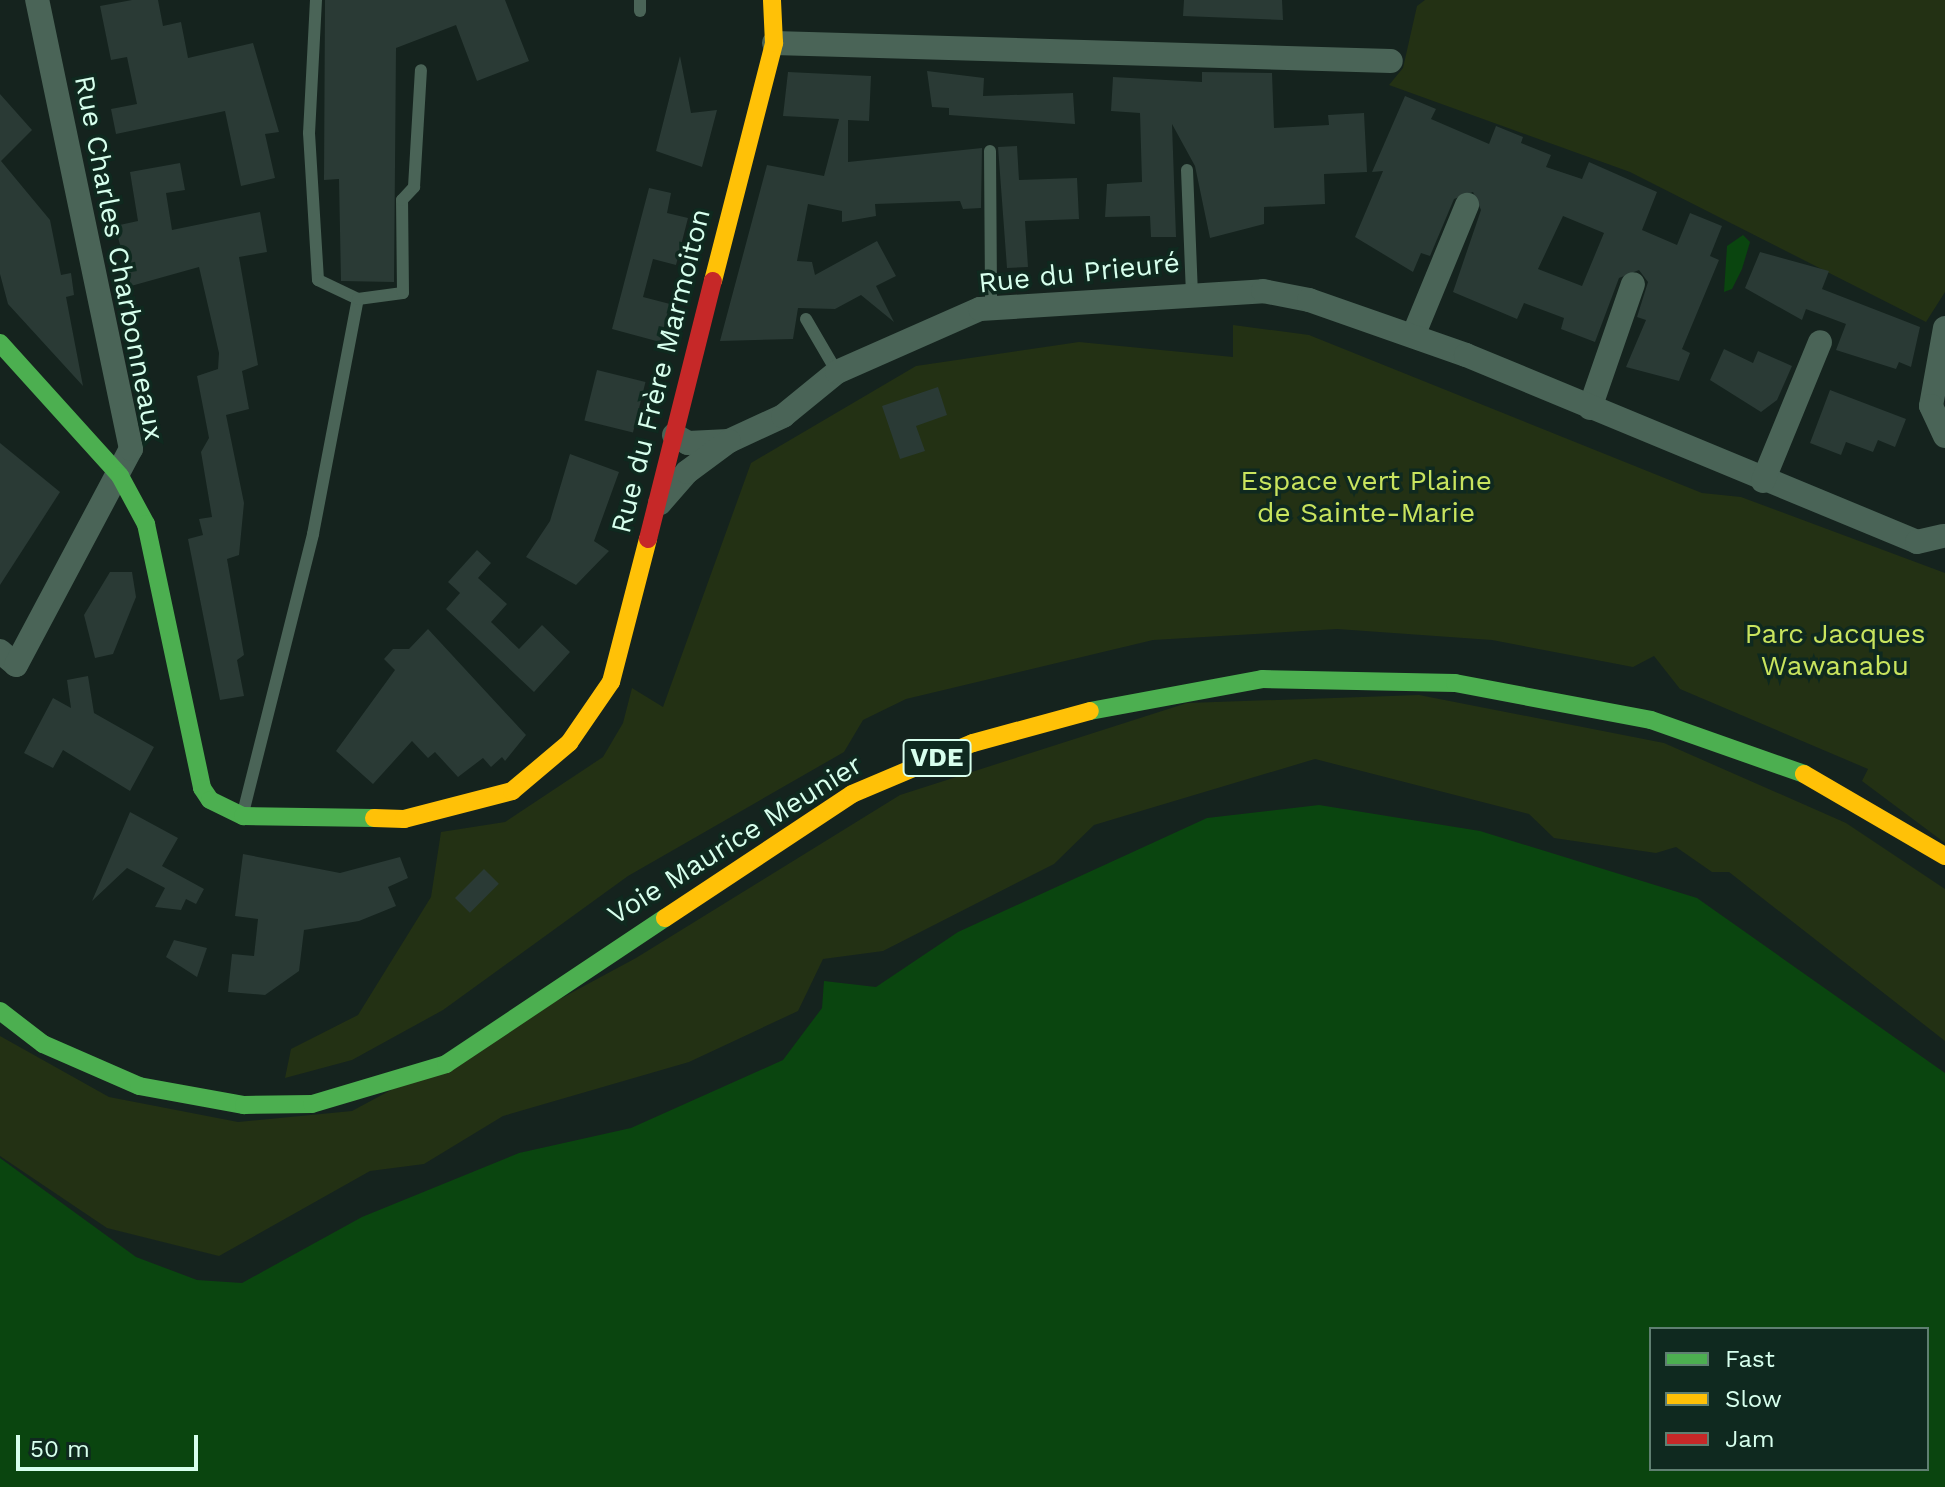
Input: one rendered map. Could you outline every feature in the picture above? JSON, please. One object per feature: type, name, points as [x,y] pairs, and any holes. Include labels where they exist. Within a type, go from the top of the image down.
[{"type":"main road","name":"Rue du Frère Marmoiton","points":[[569,743],[611,682],[774,43],[772,0]]},
{"type":"main road","points":[[0,343],[120,476]]},
{"type":"main road","name":"Rue Charles Charbonneaux","points":[[120,476],[146,524],[202,788],[210,800],[243,816],[404,819],[463,808],[512,791],[569,743]]},
{"type":"main road","name":"Voie Maurice Meunier","points":[[0,1011],[43,1044],[139,1086],[244,1105],[312,1104],[446,1064],[852,794],[973,743],[1091,711],[1262,679],[1455,683],[1651,720],[1785,763],[1945,856]]},
{"type":"street","name":"Rue Charles Charbonneaux","points":[[37,0],[131,449],[120,476]]},
{"type":"street","points":[[774,43],[1391,61]]},
{"type":"street","points":[[1413,336],[1467,205]]},
{"type":"street","points":[[1590,408],[1633,284]]},
{"type":"street","name":"Rue du Prieuré","points":[[653,511],[687,472],[729,441],[783,416],[837,372],[991,308],[1192,292],[1263,291],[1309,300],[1413,336],[1917,542],[1943,536]]},
{"type":"street","points":[[1945,328],[1931,406],[1945,436]]},
{"type":"street","points":[[1763,481],[1820,342]]},
{"type":"street","name":"Rue du Prieuré","points":[[674,435],[688,443],[729,441]]},
{"type":"street","points":[[8,658],[120,476]]},
{"type":"lane","points":[[316,0],[309,133],[318,280],[358,299],[403,293],[402,200],[414,187],[421,70]]},
{"type":"lane","points":[[990,151],[991,308]]},
{"type":"lane","points":[[1187,170],[1192,292]]},
{"type":"lane","points":[[243,816],[313,534],[358,299]]},
{"type":"lane","points":[[806,319],[837,372]]},
{"type":"green space","points":[[1425,0],[1945,0],[1945,292],[1926,322],[1630,172],[1389,85],[1403,68],[1417,6]]},
{"type":"green space","points":[[1233,325],[1309,335],[1702,493],[1741,497],[1945,573],[1945,843],[1862,781],[1868,769],[1680,689],[1654,656],[1633,667],[1492,640],[1337,629],[1153,640],[906,699],[863,720],[844,752],[628,876],[443,1010],[352,1060],[285,1078],[291,1049],[358,1015],[431,897],[441,832],[505,822],[603,757],[623,723],[632,688],[663,707],[751,463],[916,366],[1079,342],[1233,357]]},
{"type":"green space","points":[[1419,695],[1664,743],[1846,823],[1945,889],[1945,1041],[1729,872],[1712,872],[1676,847],[1656,853],[1554,838],[1529,814],[1315,759],[1094,825],[1054,864],[883,951],[823,959],[798,1011],[689,1062],[503,1116],[424,1164],[370,1171],[219,1256],[107,1228],[0,1156],[0,1036],[109,1097],[238,1122],[352,1111],[636,958],[900,795],[1187,703]]},
{"type":"shaded area","points":[[1743,235],[1750,242],[1742,269],[1732,289],[1724,292],[1727,246]]},
{"type":"shaded area","points":[[1319,805],[1480,831],[1697,898],[1945,1073],[1945,1487],[0,1487],[0,1158],[136,1257],[197,1280],[242,1283],[362,1217],[519,1153],[631,1128],[783,1060],[822,1008],[824,981],[876,987],[958,932],[1207,818]]},
{"type":"building","points":[[132,0],[158,0],[163,26],[181,22],[188,58],[253,43],[279,132],[265,134],[275,178],[241,186],[225,111],[116,134],[111,109],[137,104],[127,57],[111,60],[100,6]]},
{"type":"building","points":[[325,0],[505,0],[529,61],[477,81],[456,25],[396,48],[394,282],[341,281],[339,179],[324,180]]},
{"type":"building","points":[[1184,0],[1282,0],[1283,20],[1183,16]]},
{"type":"building","points":[[680,56],[691,113],[717,110],[702,167],[656,151]]},
{"type":"building","points":[[927,71],[984,78],[983,96],[1073,93],[1075,124],[949,115],[949,108],[932,107]]},
{"type":"building","points":[[788,72],[871,76],[869,121],[848,120],[848,162],[982,148],[981,208],[963,209],[960,201],[875,204],[876,216],[842,222],[842,211],[808,204],[797,261],[812,262],[815,275],[877,241],[896,276],[876,286],[894,322],[861,295],[835,309],[798,308],[793,339],[720,341],[767,165],[824,176],[839,119],[783,116]]},
{"type":"building","points":[[1202,72],[1272,73],[1274,128],[1329,125],[1328,115],[1364,113],[1367,172],[1324,174],[1325,204],[1264,207],[1264,224],[1210,238],[1195,166],[1172,124],[1176,237],[1151,237],[1150,216],[1105,217],[1107,184],[1142,182],[1140,113],[1111,111],[1113,77],[1202,82]]},
{"type":"building","points":[[0,94],[32,130],[1,161],[50,220],[61,275],[71,273],[74,295],[66,297],[83,386],[8,304],[0,274]]},
{"type":"building","points":[[1405,96],[1436,109],[1431,119],[1489,144],[1496,126],[1523,137],[1521,143],[1551,155],[1546,167],[1582,179],[1589,162],[1657,192],[1642,230],[1677,245],[1690,213],[1722,226],[1710,256],[1719,260],[1682,349],[1690,353],[1679,381],[1626,367],[1646,320],[1637,317],[1648,282],[1639,270],[1619,278],[1595,342],[1561,329],[1564,318],[1524,303],[1517,319],[1453,292],[1481,210],[1473,192],[1454,199],[1430,256],[1421,253],[1413,272],[1355,237],[1383,171],[1372,172]],"holes":[[[1563,216],[1604,233],[1582,286],[1538,269]]]},
{"type":"building","points":[[1017,146],[1019,180],[1077,178],[1079,219],[1025,221],[1028,267],[1007,268],[998,147]]},
{"type":"building","points":[[180,163],[185,190],[166,193],[172,230],[260,212],[267,252],[239,257],[258,365],[242,371],[249,409],[226,415],[244,503],[239,555],[227,559],[244,655],[237,660],[244,696],[220,700],[188,539],[203,535],[199,519],[212,517],[201,452],[209,438],[197,376],[218,369],[219,353],[199,267],[131,286],[115,226],[138,221],[130,172]]},
{"type":"building","points":[[649,188],[671,193],[667,213],[688,218],[676,265],[653,259],[643,297],[670,304],[660,342],[612,329]]},
{"type":"building","points":[[1760,252],[1829,271],[1822,289],[1920,327],[1911,367],[1899,362],[1896,369],[1836,350],[1846,324],[1806,309],[1802,320],[1745,288]]},
{"type":"building","points":[[1724,349],[1753,363],[1758,351],[1792,366],[1777,400],[1761,412],[1710,380]]},
{"type":"building","points":[[597,370],[646,382],[633,433],[584,420]]},
{"type":"building","points":[[938,387],[947,415],[916,426],[925,451],[900,459],[882,406]]},
{"type":"building","points":[[1830,390],[1906,419],[1895,447],[1878,440],[1873,452],[1846,442],[1841,455],[1810,443]]},
{"type":"building","points":[[0,443],[60,492],[0,585]]},
{"type":"building","points":[[570,454],[619,472],[594,541],[609,551],[576,585],[526,557],[550,521]]},
{"type":"building","points":[[477,550],[491,563],[478,578],[507,604],[491,622],[519,649],[542,625],[570,652],[534,692],[446,609],[460,593],[448,582]]},
{"type":"building","points":[[110,572],[132,572],[136,597],[113,654],[95,658],[84,615]]},
{"type":"building","points":[[428,629],[526,735],[505,761],[502,757],[491,767],[483,758],[458,777],[435,752],[428,758],[412,741],[373,784],[336,751],[395,670],[384,659],[393,649],[409,649]]},
{"type":"building","points":[[88,676],[94,713],[154,747],[130,791],[63,750],[53,768],[24,753],[53,698],[71,708],[67,680]]},
{"type":"building","points":[[130,812],[178,838],[162,866],[204,889],[196,904],[186,899],[181,910],[155,907],[165,888],[127,868],[92,901]]},
{"type":"building","points":[[243,854],[340,873],[400,857],[408,878],[388,887],[396,906],[359,921],[304,930],[299,971],[265,995],[228,992],[232,954],[254,956],[258,919],[235,916]]},
{"type":"building","points":[[484,869],[499,884],[470,913],[455,898]]},
{"type":"building","points":[[174,940],[207,948],[197,977],[166,957]]},
{"type":"traffic: fast","points":[[0,343],[120,476],[146,524],[202,788],[210,800],[243,816],[374,818]]},
{"type":"traffic: fast","points":[[1090,711],[1262,679],[1455,683],[1651,720],[1804,774]]},
{"type":"traffic: fast","points":[[0,1011],[43,1044],[139,1086],[244,1105],[312,1104],[446,1064],[665,918]]},
{"type":"traffic: slow","points":[[713,281],[774,43],[772,0]]},
{"type":"traffic: slow","points":[[374,818],[404,819],[512,791],[569,743],[611,682],[648,539]]},
{"type":"traffic: slow","points":[[665,918],[852,794],[973,743],[1090,711]]},
{"type":"traffic: slow","points":[[1804,774],[1945,856]]},
{"type":"traffic: jam","points":[[648,539],[713,281]]},
{"type":"park label","name":"Espace vert Plaine de Sainte-Marie","points":[[1366,497]]},
{"type":"park label","name":"Parc Jacques Wawanabu","points":[[1835,650]]}]
